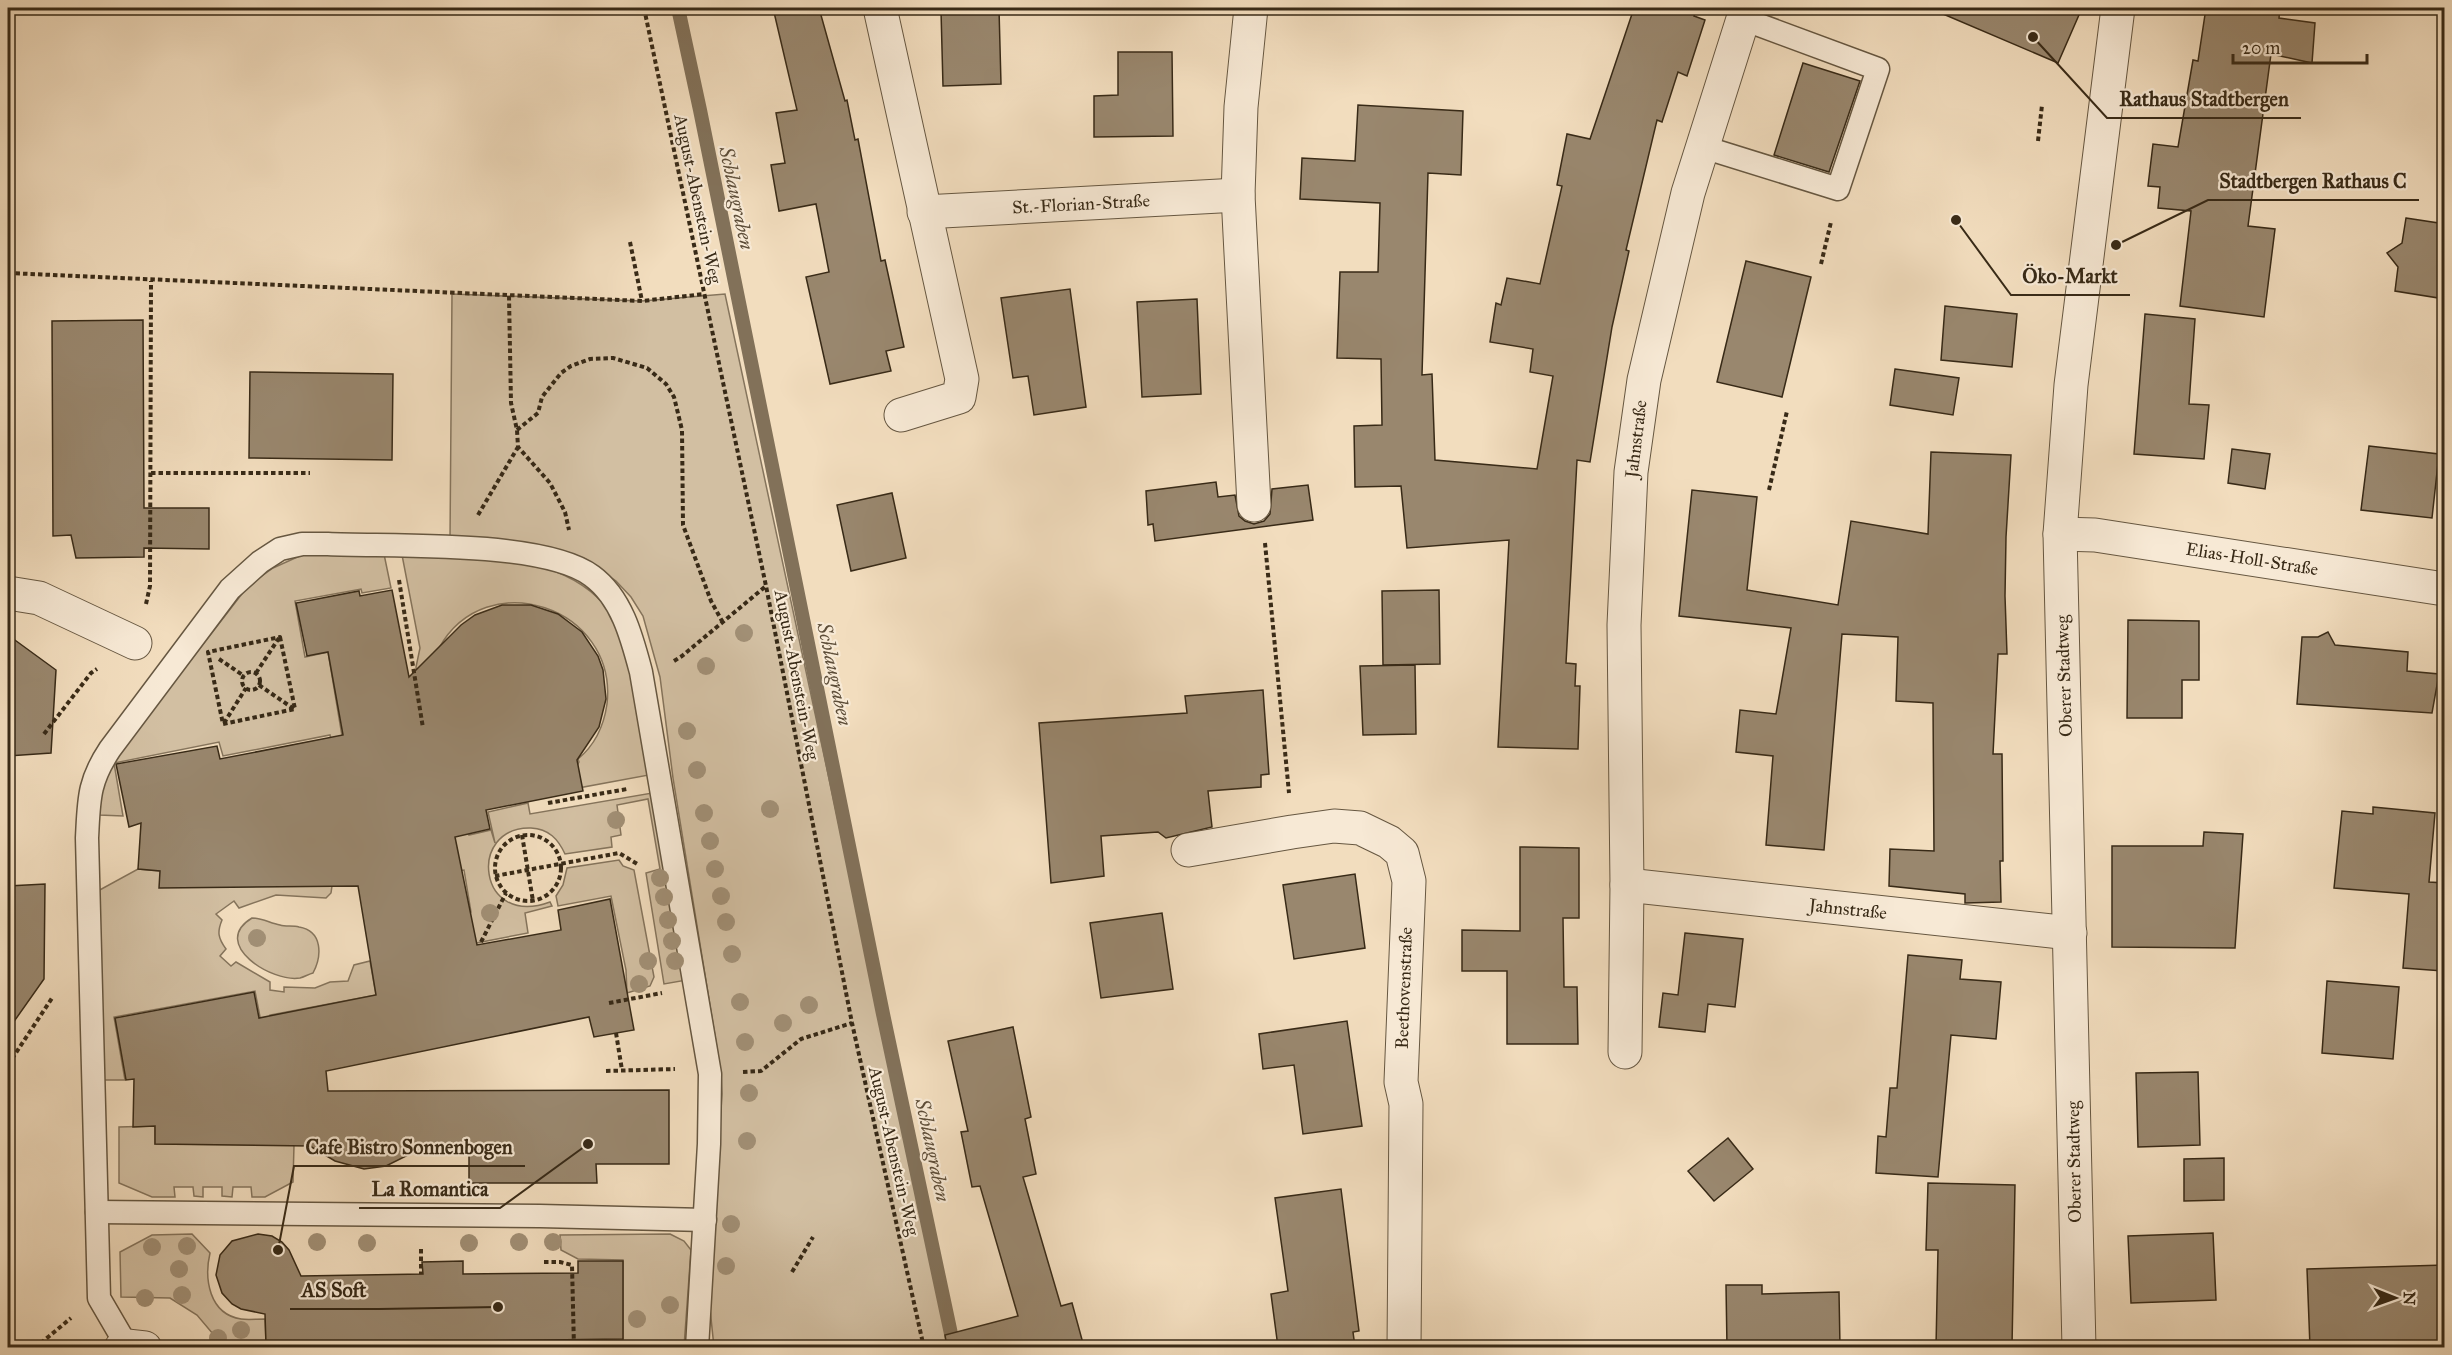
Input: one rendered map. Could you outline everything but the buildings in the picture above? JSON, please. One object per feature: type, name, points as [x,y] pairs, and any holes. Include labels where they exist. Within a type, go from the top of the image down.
[{"type":"street","points":[[880,8],[962,379],[959,397],[901,415]]},
{"type":"street","points":[[1251,8],[1241,107],[1238,195],[1254,505]]},
{"type":"street","name":"Oberer Stadtweg","points":[[2079,1347],[2060,534],[2071,385],[2118,8]]},
{"type":"street","name":"Jahnstraße","points":[[1624,1052],[1627,885],[1624,625],[1631,472],[1644,380],[1688,193],[1744,13]]},
{"type":"street","name":"St.-Florian-Straße","points":[[924,212],[1238,195]]},
{"type":"street","name":"Elias-Holl-Straße","points":[[2060,534],[2095,535],[2445,589]]},
{"type":"street","points":[[8,593],[39,598],[135,643]]},
{"type":"street","name":"Beethovenstraße","points":[[1188,850],[1292,831],[1334,826],[1360,828],[1389,842],[1402,853],[1407,867],[1408,881],[1401,1082],[1406,1104],[1404,1347]]},
{"type":"street","name":"Jahnstraße","points":[[1627,885],[2070,933]]},
{"type":"lane","points":[[1703,147],[1838,189],[1878,69],[1744,13]]},
{"type":"lane","points":[[131,1347],[99,1298],[87,838],[89,792],[99,766],[230,589],[260,561],[280,549],[302,544],[525,553],[574,565],[594,577],[609,595],[628,625],[641,672],[710,1070],[705,1220],[697,1347]]},
{"type":"lane","points":[[97,1212],[540,1216],[705,1220]]},
{"type":"path","name":"August-Abenstein-Weg","points":[[644,8],[766,586],[852,1023],[924,1347]]},
{"type":"path","points":[[2038,141],[2042,105]]},
{"type":"path","points":[[1821,264],[1838,189]]},
{"type":"path","points":[[630,242],[642,301]]},
{"type":"path","points":[[8,273],[642,301],[704,294]]},
{"type":"path","points":[[44,734],[91,674],[135,643],[150,586],[151,281]]},
{"type":"path","points":[[465,549],[473,526],[490,493],[518,447],[511,403],[508,296]]},
{"type":"path","points":[[517,430],[538,413],[542,397],[561,374],[571,366],[590,359],[612,358],[647,368],[666,384],[674,397],[682,430],[683,525],[711,601],[722,621]]},
{"type":"path","points":[[1769,490],[1787,411]]},
{"type":"path","points":[[518,447],[550,483],[565,512],[574,565]]},
{"type":"path","points":[[151,473],[310,473]]},
{"type":"path","points":[[1254,505],[1264,535],[1292,831]]},
{"type":"path","points":[[392,547],[412,650],[412,668],[423,728]]},
{"type":"path","points":[[641,672],[663,666],[682,656],[766,586]]},
{"type":"path","points":[[208,652],[280,637]]},
{"type":"path","points":[[256,673],[280,637]]},
{"type":"path","points":[[280,637],[295,709]]},
{"type":"path","points":[[208,652],[244,676]]},
{"type":"path","points":[[208,652],[223,724]]},
{"type":"path","points":[[249,672],[256,673],[259,676],[259,685],[255,689],[246,688],[243,684],[244,676],[249,672]]},
{"type":"path","points":[[259,685],[295,709]]},
{"type":"path","points":[[223,724],[246,688]]},
{"type":"path","points":[[223,724],[295,709]]},
{"type":"path","points":[[548,803],[660,783]]},
{"type":"path","points":[[522,835],[534,901]]},
{"type":"path","points":[[522,835],[543,838],[552,844],[561,863],[558,883],[543,897],[534,901],[514,898],[506,893],[495,876],[497,854],[504,844],[522,835]]},
{"type":"path","points":[[495,876],[619,853],[638,864],[640,876]]},
{"type":"path","points":[[481,942],[506,893]]},
{"type":"path","points":[[659,981],[661,993]]},
{"type":"path","points":[[609,1003],[695,987]]},
{"type":"path","points":[[8,1065],[52,998]]},
{"type":"path","points":[[606,1071],[761,1071],[801,1040],[852,1023]]},
{"type":"path","points":[[616,1033],[622,1070]]},
{"type":"path","points":[[792,1272],[813,1237]]},
{"type":"path","points":[[544,1262],[561,1262],[572,1265],[574,1347]]},
{"type":"path","points":[[35,1347],[83,1308],[104,1306]]},
{"type":"shaded area","points":[[452,294],[642,301],[725,294],[951,1347],[714,1347],[709,1299],[722,1094],[721,1073],[673,778],[660,677],[643,616],[631,597],[616,581],[585,559],[562,551],[450,540]]},
{"type":"shaded area","points":[[304,554],[384,554],[391,588],[362,593],[361,589],[295,601],[305,657],[328,652],[347,766],[337,767],[330,735],[223,756],[219,742],[114,763],[123,816],[99,815],[94,795],[109,766],[248,586],[273,568]]},
{"type":"shaded area","points":[[402,555],[479,557],[531,564],[555,571],[578,582],[598,598],[615,622],[631,662],[639,697],[649,775],[578,788],[576,768],[578,759],[594,741],[606,712],[605,670],[592,642],[571,621],[545,608],[516,603],[487,607],[460,622],[439,648],[437,654],[425,735],[416,667],[420,648]]},
{"type":"shaded area","points":[[652,793],[687,980],[664,984],[646,873],[660,869],[648,799],[617,805],[621,835],[611,837],[612,847],[565,854],[552,836],[543,830],[531,828],[510,832],[497,843],[490,858],[489,874],[495,890],[507,902],[526,906],[550,902],[552,906],[525,913],[528,933],[471,944],[465,914],[471,912],[464,870],[457,871],[448,820],[465,816],[469,835],[491,830],[495,843],[488,812],[528,803],[530,814]]},
{"type":"shaded area","points":[[619,860],[623,866],[634,870],[654,977],[650,986],[627,993],[626,970],[611,896],[558,906],[556,896],[563,885],[567,868]]},
{"type":"shaded area","points":[[138,869],[332,886],[331,893],[326,898],[276,895],[239,908],[234,901],[216,914],[222,920],[219,935],[226,949],[220,956],[231,966],[236,962],[270,982],[270,990],[284,992],[284,987],[315,988],[330,982],[348,981],[354,965],[370,961],[376,995],[270,1015],[276,1051],[267,1053],[255,991],[114,1017],[125,1080],[102,1080],[96,892]]},
{"type":"shaded area","points":[[252,918],[282,926],[299,927],[313,933],[319,952],[313,973],[300,978],[288,978],[262,968],[250,960],[241,950],[238,939],[241,928]]},
{"type":"shaded area","points":[[155,1126],[155,1144],[294,1145],[293,1182],[265,1197],[252,1197],[251,1187],[233,1187],[232,1197],[222,1196],[222,1187],[203,1187],[203,1197],[194,1196],[193,1187],[174,1187],[175,1197],[152,1197],[119,1183],[119,1127]]},
{"type":"shaded area","points":[[192,1234],[210,1253],[209,1284],[216,1303],[230,1316],[265,1319],[266,1344],[224,1347],[197,1315],[170,1298],[121,1297],[120,1252],[152,1235]]},
{"type":"shaded area","points":[[670,1234],[684,1241],[691,1250],[684,1347],[623,1347],[623,1260],[578,1259],[561,1250],[560,1235]]},
{"type":"waterway","name":"Schlaugraben","points":[[678,8],[883,1014],[954,1348]]},
{"type":"place","name":"Rathaus Stadtbergen","points":[[2033,37]]},
{"type":"place","name":"Öko-Markt","points":[[1956,220]]},
{"type":"place","name":"Stadtbergen Rathaus C","points":[[2116,245]]},
{"type":"place","name":"La Romantica","points":[[588,1144]]},
{"type":"place","name":"Cafe Bistro Sonnenbogen","points":[[278,1250]]},
{"type":"place","name":"AS Soft","points":[[498,1307]]}]
